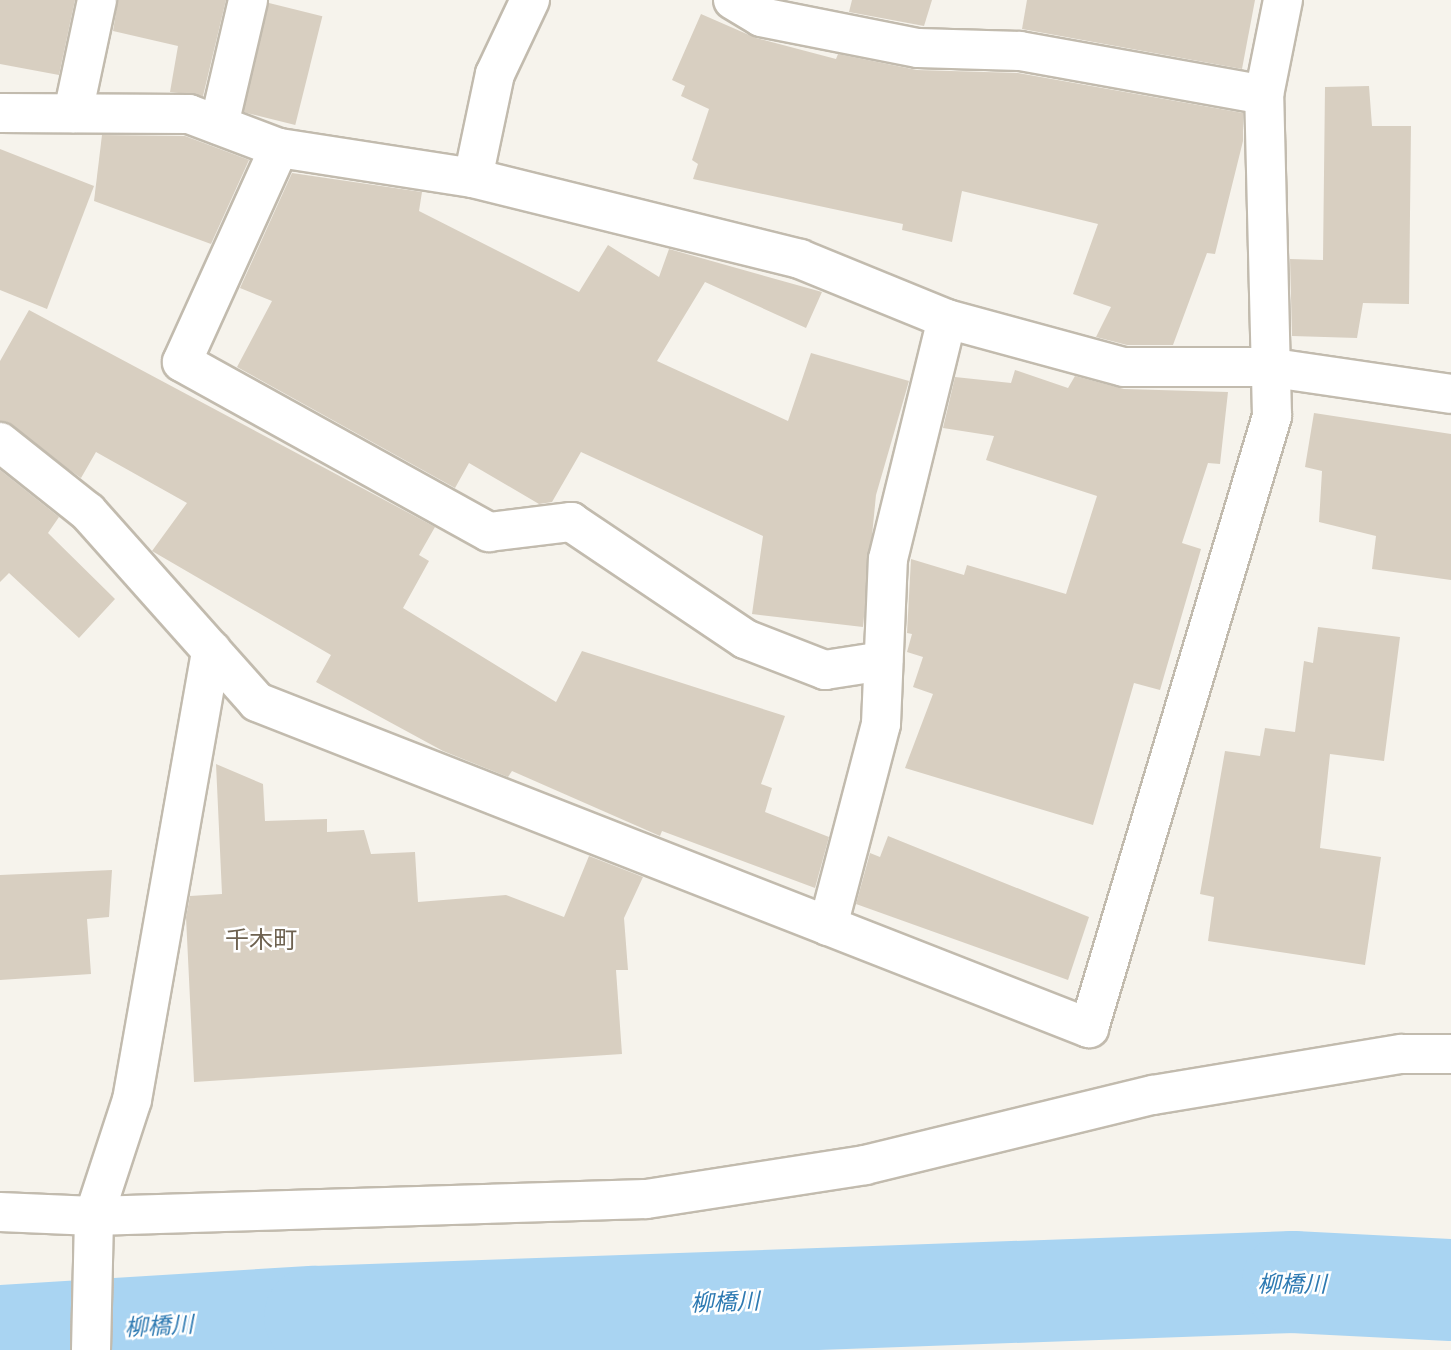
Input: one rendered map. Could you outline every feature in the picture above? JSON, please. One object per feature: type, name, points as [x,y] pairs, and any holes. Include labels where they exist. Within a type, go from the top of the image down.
[{"type":"street","points":[[73,113],[97,0]]},
{"type":"street","points":[[219,125],[248,0]]},
{"type":"street","points":[[473,178],[495,74],[530,0]]},
{"type":"street","points":[[733,0],[761,17],[824,14],[918,48],[1020,51],[1264,95]]},
{"type":"street","points":[[0,442],[88,512],[257,702],[1088,1028],[1272,416],[1267,367],[1264,95],[1283,0]]},
{"type":"street","points":[[0,113],[189,114],[279,148],[473,178],[800,259],[947,319],[1124,367],[1267,367],[1451,394]]},
{"type":"street","points":[[279,148],[182,362],[489,532],[571,522],[745,639],[825,670],[883,661]]},
{"type":"street","points":[[828,926],[881,724],[888,559],[947,319]]},
{"type":"street","points":[[91,1350],[89,1274],[94,1216],[132,1100],[211,650]]},
{"type":"street","points":[[0,1212],[94,1216],[646,1199],[865,1165],[1153,1095],[1402,1054],[1451,1054]]},
{"type":"building","points":[[0,0],[75,0],[59,75],[0,64]]},
{"type":"building","points":[[118,0],[226,0],[203,96],[170,92],[178,46],[113,31]]},
{"type":"building","points":[[852,0],[932,0],[924,26],[849,12]]},
{"type":"building","points":[[1027,0],[1255,0],[1242,69],[1022,29]]},
{"type":"building","points":[[269,3],[322,16],[295,125],[242,112]]},
{"type":"building","points":[[701,14],[756,38],[836,59],[838,54],[917,70],[1018,73],[1243,113],[1243,141],[1215,254],[1207,253],[1173,345],[1127,345],[1096,337],[1111,307],[1073,294],[1098,224],[962,191],[952,242],[902,230],[903,224],[693,179],[698,164],[692,160],[709,109],[681,96],[685,86],[672,80]]},
{"type":"building","points":[[1369,86],[1372,126],[1411,126],[1409,304],[1363,303],[1357,338],[1292,336],[1290,259],[1323,260],[1325,87]]},
{"type":"building","points":[[102,135],[185,136],[249,160],[211,244],[94,201]]},
{"type":"building","points":[[0,149],[94,186],[47,309],[0,290]]},
{"type":"building","points":[[292,173],[422,192],[419,211],[579,292],[608,245],[659,277],[669,249],[822,292],[806,328],[705,282],[657,361],[788,421],[811,353],[909,381],[876,495],[863,627],[752,614],[763,536],[581,452],[552,502],[539,504],[469,463],[455,488],[237,367],[272,301],[240,288]]},
{"type":"building","points":[[29,310],[435,527],[419,555],[429,561],[403,608],[556,702],[582,651],[785,716],[761,784],[772,788],[765,812],[829,837],[815,888],[662,831],[660,836],[512,771],[508,777],[443,751],[316,682],[331,655],[152,551],[187,503],[96,452],[81,478],[0,421],[0,361]]},
{"type":"building","points":[[1015,370],[1068,388],[1075,376],[1124,389],[1228,392],[1220,464],[1208,463],[1182,543],[1201,549],[1160,690],[1134,683],[1093,825],[905,768],[933,694],[913,687],[923,657],[907,652],[912,634],[907,633],[911,559],[964,575],[967,565],[1066,594],[1097,496],[986,460],[994,436],[943,428],[955,377],[1011,383]]},
{"type":"building","points":[[1314,413],[1451,434],[1451,580],[1372,569],[1376,536],[1319,522],[1322,471],[1305,467]]},
{"type":"building","points":[[0,470],[59,517],[48,533],[115,599],[79,638],[9,573],[0,582]]},
{"type":"building","points":[[1318,627],[1400,637],[1384,761],[1330,754],[1320,848],[1381,857],[1365,965],[1208,941],[1214,897],[1200,894],[1225,751],[1260,756],[1265,728],[1295,732],[1304,661],[1313,663]]},
{"type":"building","points":[[216,764],[263,784],[265,821],[327,819],[327,832],[364,830],[371,854],[415,852],[418,902],[506,895],[564,917],[589,856],[643,877],[624,918],[628,970],[616,970],[622,1054],[194,1082],[186,917],[190,896],[222,894]]},
{"type":"building","points":[[888,836],[1089,917],[1068,980],[856,904],[870,853],[880,857]]},
{"type":"building","points":[[112,870],[109,917],[87,919],[91,974],[0,980],[0,875]]},
{"type":"waterway","name":"柳橋川","points":[[0,1336],[315,1317],[1293,1282],[1451,1290]]},
{"type":"district","name":"千木町","points":[[261,940]]}]
